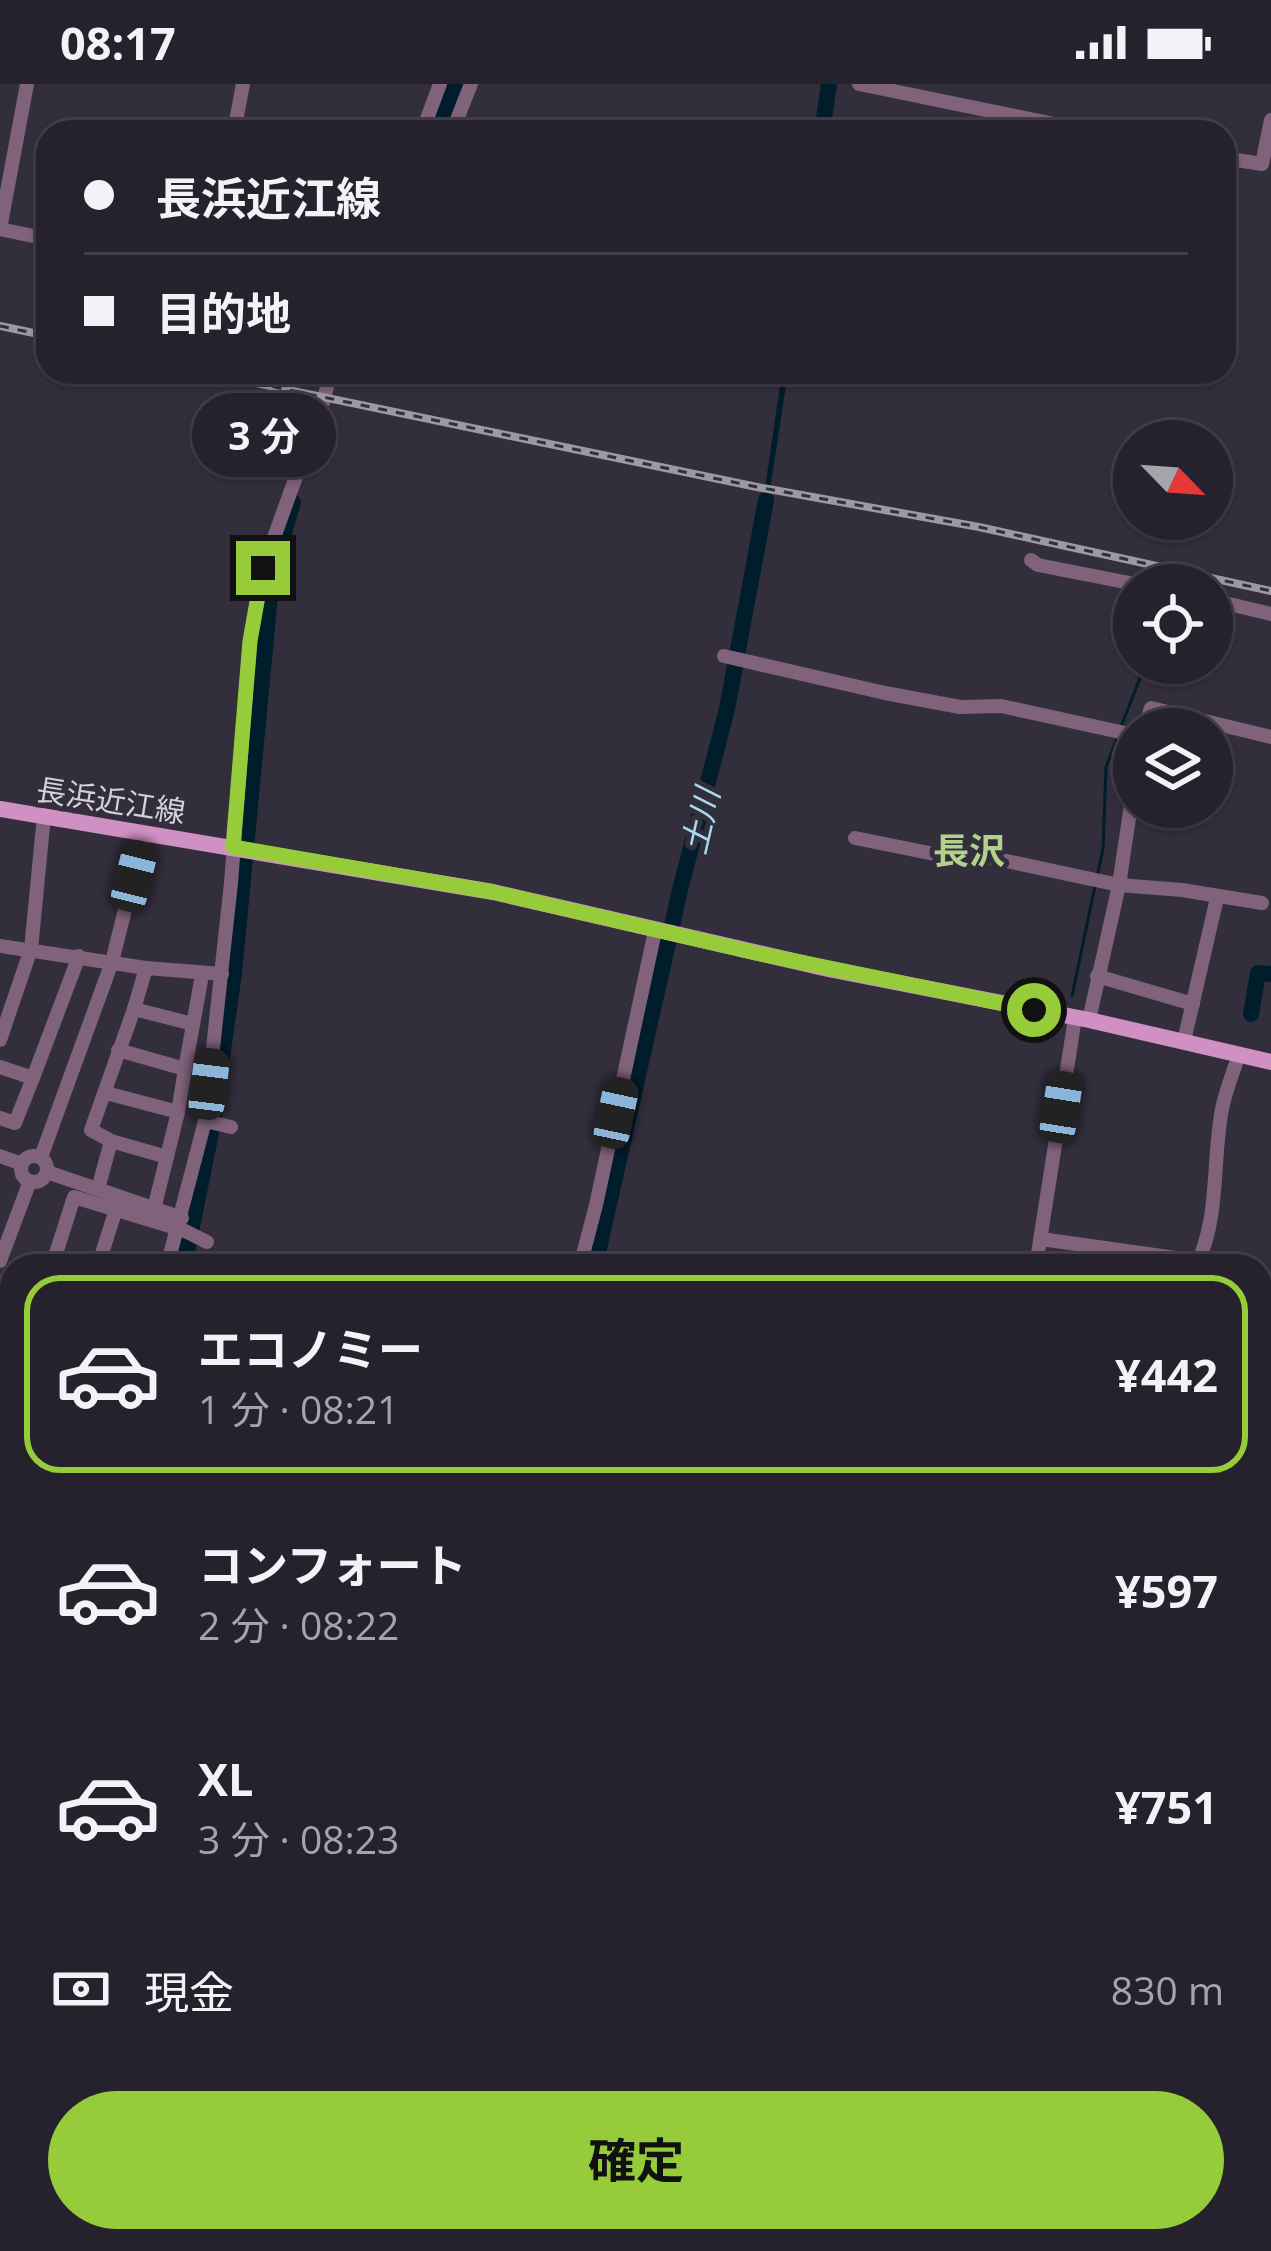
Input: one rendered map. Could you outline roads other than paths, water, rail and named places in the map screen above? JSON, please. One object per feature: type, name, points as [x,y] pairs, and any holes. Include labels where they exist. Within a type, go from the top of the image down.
[{"type":"main road","name":"長浜近江線","points":[[0,809],[493,892],[685,938],[1271,1062]]},
{"type":"street","points":[[236,120],[243,84]]},
{"type":"street","points":[[426,120],[440,84]]},
{"type":"street","points":[[457,120],[471,84]]},
{"type":"street","points":[[859,84],[1034,120]]},
{"type":"street","points":[[22,85],[0,230],[36,237]]},
{"type":"street","points":[[1236,160],[1262,164],[1271,120]]},
{"type":"street","points":[[171,1254],[205,1121],[250,641],[263,568],[328,384]]},
{"type":"street","points":[[1031,560],[1113,580]]},
{"type":"street","points":[[1233,605],[1271,614]]},
{"type":"street","points":[[724,656],[960,707],[1000,706],[1113,730]]},
{"type":"street","points":[[1233,728],[1271,737]]},
{"type":"street","points":[[0,1040],[31,949],[44,816]]},
{"type":"street","points":[[1038,1254],[1082,1019],[1119,885],[1128,828]]},
{"type":"street","points":[[144,833],[112,962],[44,1164],[38,1181],[30,1181],[22,1172],[30,1156],[44,1164],[98,1189],[154,1209],[206,1241]]},
{"type":"street","points":[[855,838],[969,861],[974,854],[1119,885],[1262,903]]},
{"type":"street","points":[[1184,1040],[1217,898]]},
{"type":"street","points":[[583,1254],[657,931]]},
{"type":"street","points":[[0,946],[222,974]]},
{"type":"street","points":[[0,1118],[15,1123],[79,956]]},
{"type":"street","points":[[146,968],[91,1130],[111,1141],[167,1156]]},
{"type":"street","points":[[154,1209],[178,1112],[202,975]]},
{"type":"street","points":[[1097,976],[1193,1004]]},
{"type":"street","points":[[134,1009],[193,1024]]},
{"type":"street","points":[[118,1050],[185,1069]]},
{"type":"street","points":[[1203,1254],[1222,1110],[1239,1054]]},
{"type":"street","points":[[0,1067],[33,1078]]},
{"type":"street","points":[[106,1094],[178,1112]]},
{"type":"street","points":[[205,1121],[231,1127]]},
{"type":"street","points":[[98,1189],[111,1141]]},
{"type":"street","points":[[0,1156],[22,1164]]},
{"type":"street","points":[[3,1254],[30,1181]]},
{"type":"street","points":[[56,1254],[74,1197],[181,1225]]},
{"type":"street","points":[[102,1254],[116,1209]]},
{"type":"street","points":[[1040,1239],[1134,1254]]},
{"type":"water","points":[[780,384],[786,384],[765,523],[760,522]]},
{"type":"waterway","points":[[442,120],[455,84]]},
{"type":"waterway","name":"土川","points":[[824,120],[829,84]]},
{"type":"waterway","name":"土川","points":[[598,1254],[680,890],[727,709],[766,500]]},
{"type":"waterway","points":[[186,1254],[212,1128],[234,973],[272,575],[293,502]]},
{"type":"waterway","points":[[1128,708],[1138,684]]},
{"type":"waterway","points":[[1097,877],[1103,849],[1106,767],[1113,749]]},
{"type":"waterway","points":[[1072,996],[1095,886]]},
{"type":"waterway","points":[[1251,1014],[1258,973],[1271,974]]},
{"type":"railway","points":[[0,326],[36,334]]},
{"type":"railway","points":[[260,384],[757,487],[979,527],[1271,591]]},
{"type":"district","name":"長沢","points":[[969,850]]}]
